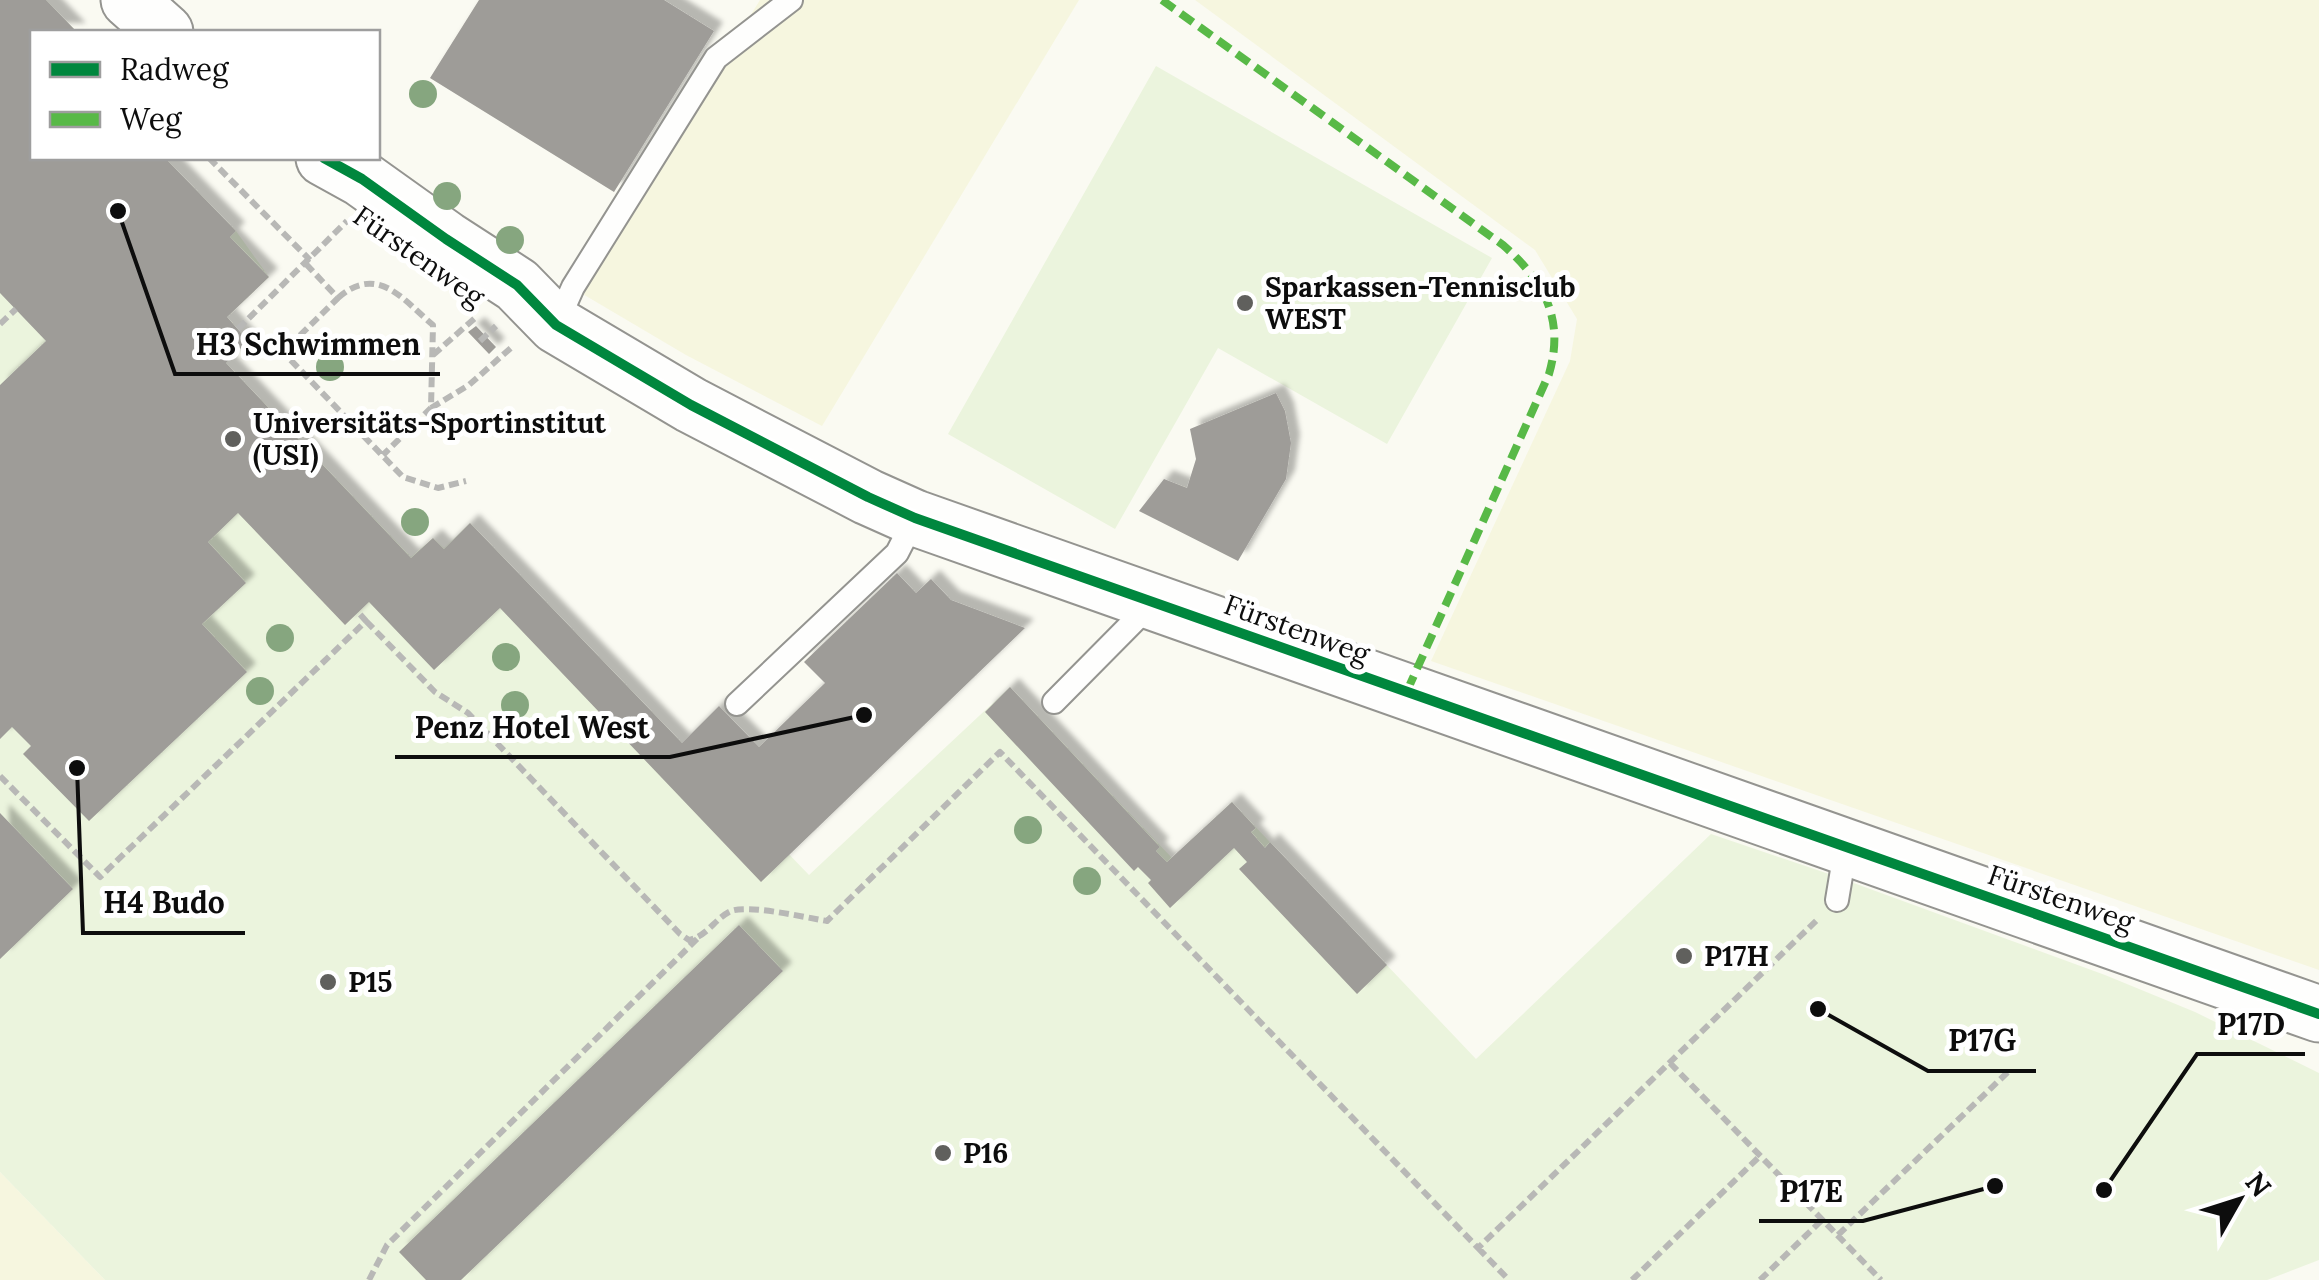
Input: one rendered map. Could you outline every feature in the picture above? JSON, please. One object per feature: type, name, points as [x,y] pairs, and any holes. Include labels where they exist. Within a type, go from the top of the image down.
[{"type":"street","points":[[129,0],[163,30]]},
{"type":"street","name":"Fürstenweg","points":[[300,160],[391,241],[535,335],[692,405],[916,518],[2319,1014]]},
{"type":"street","name":"Fürstenweg","points":[[328,160],[362,179],[517,285],[535,335]]},
{"type":"lane","points":[[535,335],[573,287],[716,58],[791,0]]},
{"type":"lane","points":[[737,704],[897,554],[916,518]]},
{"type":"lane","points":[[1054,702],[1154,602]]},
{"type":"lane","points":[[1837,900],[1846,846]]},
{"type":"path","points":[[211,160],[338,298]]},
{"type":"path","points":[[238,329],[342,227]]},
{"type":"path","points":[[431,408],[433,325],[386,285],[364,284],[345,292],[283,352],[403,477],[438,488],[466,481]]},
{"type":"path","points":[[0,324],[16,310]]},
{"type":"path","points":[[432,356],[474,318]]},
{"type":"path","points":[[480,342],[492,330]]},
{"type":"path","points":[[382,456],[431,408],[535,335]]},
{"type":"path","points":[[358,612],[435,692],[468,713],[680,934],[689,940],[699,938]]},
{"type":"path","points":[[0,776],[100,877],[366,621]]},
{"type":"path","points":[[369,1280],[387,1244],[726,914],[742,908],[827,921],[1000,752],[1508,1280]]},
{"type":"path","points":[[1478,1248],[1837,900]]},
{"type":"path","points":[[1670,1063],[1881,1280]]},
{"type":"path","points":[[1838,1235],[2012,1069]]},
{"type":"path","points":[[1632,1280],[1760,1156]]},
{"type":"path","points":[[1760,1280],[1822,1219]]},
{"type":"green space","points":[[0,0],[46,0],[75,30],[30,30],[30,160],[167,160],[236,231],[269,277],[227,317],[248,341],[226,363],[411,557],[433,538],[444,548],[470,523],[809,875],[1010,687],[1172,858],[1232,802],[1476,1059],[1711,834],[2105,975],[2195,1012],[2319,1073],[2319,1260],[2267,1280],[105,1280],[0,1172]]},
{"type":"green space","points":[[760,0],[1079,0],[822,426],[686,355],[581,293]]},
{"type":"green space","points":[[1195,0],[2319,0],[2319,970],[1431,661],[1570,361],[1577,319],[1535,250]]},
{"type":"green space","name":"Sparkassen-Tennisclub WEST","points":[[1156,66],[1492,258],[1387,444],[1218,348],[1115,529],[948,434]]},
{"type":"green space","points":[[0,1172],[105,1280],[0,1280]]},
{"type":"building","points":[[0,0],[46,0],[75,30],[30,30],[30,160],[167,160],[236,231],[230,237],[269,277],[227,317],[248,341],[226,363],[411,558],[433,538],[444,549],[470,523],[682,743],[719,706],[759,747],[825,683],[804,662],[897,573],[916,593],[931,579],[951,600],[1025,628],[761,882],[500,608],[434,670],[369,602],[345,625],[238,513],[208,542],[246,583],[202,624],[247,672],[89,821],[23,754],[31,746],[12,727],[0,739],[0,385],[46,341],[0,293]]},
{"type":"building","points":[[479,0],[664,0],[714,31],[614,192],[430,78]]},
{"type":"building","points":[[476,326],[496,347],[489,354],[468,332]]},
{"type":"building","name":"Sparkassen-Tennisclub WEST","points":[[1276,393],[1285,411],[1291,443],[1286,479],[1238,561],[1139,511],[1164,479],[1187,488],[1196,459],[1190,429]]},
{"type":"building","points":[[1010,687],[1160,847],[1156,851],[1167,862],[1232,802],[1256,828],[1251,832],[1265,848],[1270,842],[1387,965],[1357,994],[1239,869],[1247,862],[1234,848],[1170,908],[1148,883],[1151,880],[1138,867],[1134,871],[985,712]]},
{"type":"building","points":[[0,813],[73,889],[0,959]]},
{"type":"building","points":[[739,925],[783,971],[461,1280],[426,1280],[399,1252]]},
{"type":"marked path","points":[[1162,0],[1503,245],[1530,273],[1547,302],[1554,336],[1549,374],[1407,691]]},
{"type":"cycle path","points":[[328,160],[362,179],[517,285],[556,325],[691,405],[915,518],[2319,1014]]},
{"type":"place","name":"H3 Schwimmen","points":[[118,211]]},
{"type":"place","name":"Sparkassen-Tennisclub WEST","points":[[1245,303]]},
{"type":"place","name":"Universitäts-Sportinstitut (USI)","points":[[233,439]]},
{"type":"place","name":"Penz Hotel West","points":[[864,715]]},
{"type":"place","name":"H4 Budo","points":[[77,768]]},
{"type":"place","name":"P17H","points":[[1684,956]]},
{"type":"place","name":"P15","points":[[328,982]]},
{"type":"place","name":"P17G","points":[[1818,1009]]},
{"type":"place","name":"P16","points":[[943,1153]]},
{"type":"place","name":"P17E","points":[[1995,1186]]},
{"type":"place","name":"P17D","points":[[2104,1190]]}]
